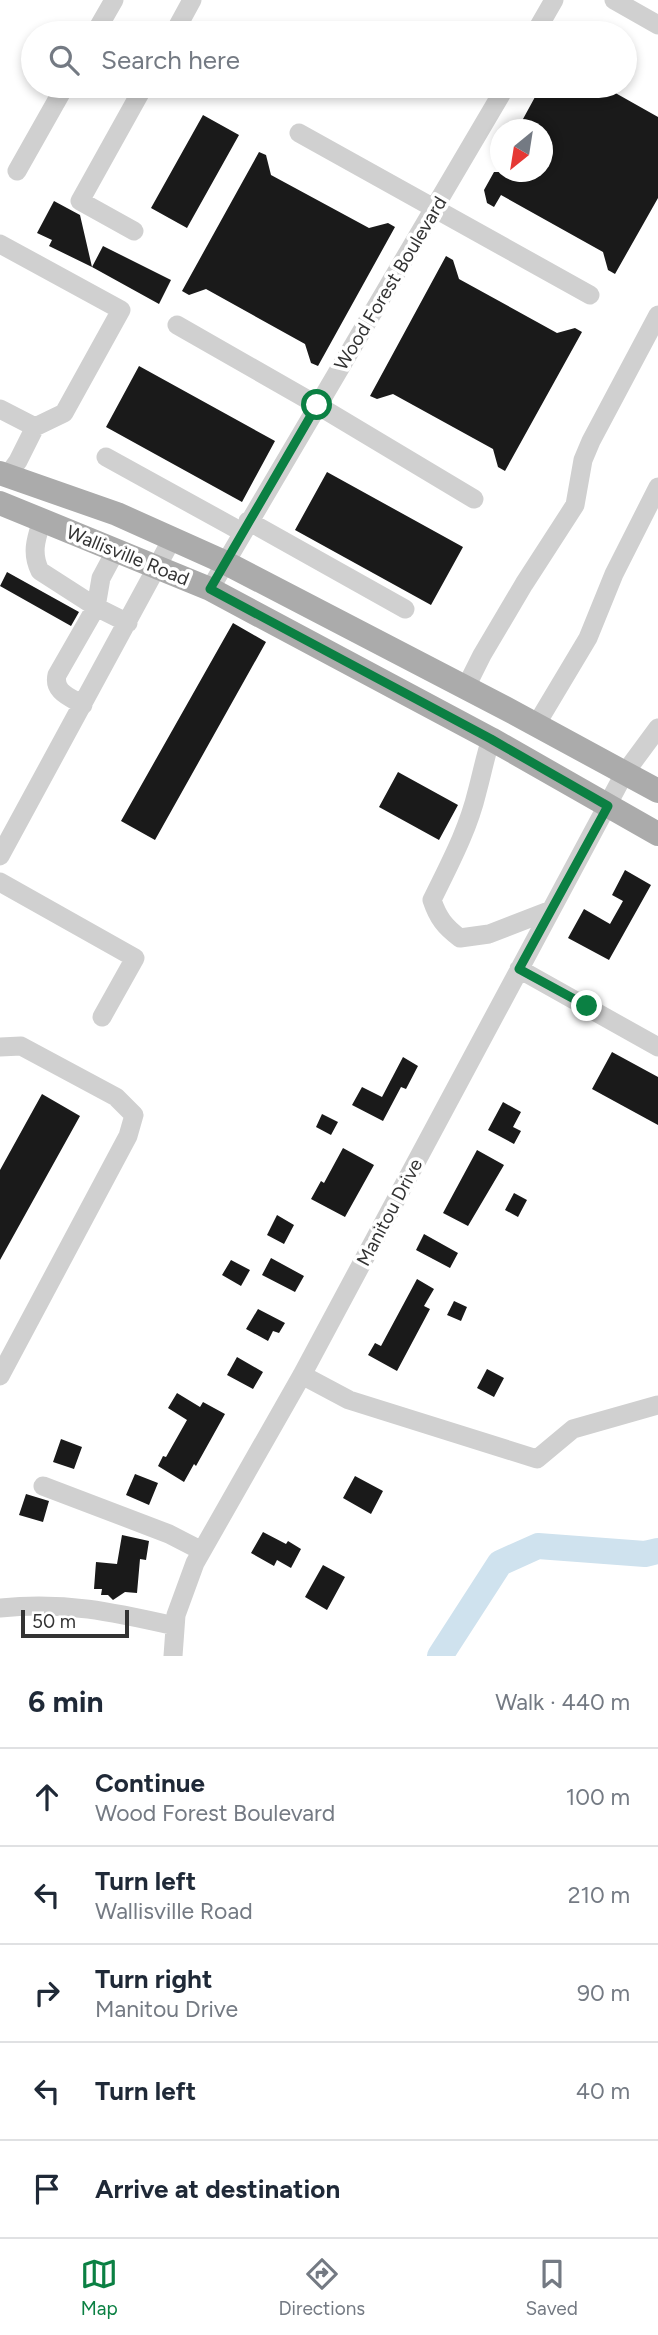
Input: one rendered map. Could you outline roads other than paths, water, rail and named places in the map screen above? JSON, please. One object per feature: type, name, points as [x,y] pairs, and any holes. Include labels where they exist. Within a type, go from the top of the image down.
[{"type":"main road","name":"Wallisville Road","points":[[3,480],[117,514],[224,562],[466,687],[658,791]]},
{"type":"main road","name":"Wallisville Road","points":[[0,503],[210,589],[491,739],[658,834]]},
{"type":"main road","points":[[491,739],[505,708]]},
{"type":"street","points":[[102,21],[114,0]]},
{"type":"street","points":[[181,21],[192,0]]},
{"type":"street","points":[[542,21],[554,0]]},
{"type":"street","points":[[614,0],[658,25]]},
{"type":"street","points":[[18,171],[58,98]]},
{"type":"street","points":[[134,231],[79,201],[137,98]]},
{"type":"street","name":"Wood Forest Boulevard","points":[[210,589],[499,98]]},
{"type":"street","points":[[299,133],[590,295]]},
{"type":"street","points":[[0,244],[121,310],[64,413],[35,427],[18,461],[3,480]]},
{"type":"street","points":[[466,687],[517,596],[575,505],[583,460],[658,315]]},
{"type":"street","points":[[177,325],[474,499]]},
{"type":"street","points":[[0,409],[35,427]]},
{"type":"street","points":[[106,457],[405,609]]},
{"type":"street","points":[[536,725],[588,638],[614,574],[658,487]]},
{"type":"street","points":[[42,520],[34,547],[40,571],[96,607],[128,623]]},
{"type":"street","points":[[0,856],[172,539]]},
{"type":"street","points":[[83,705],[59,691],[55,682],[96,607],[101,578],[116,550]]},
{"type":"street","name":"Manitou Drive","points":[[173,1656],[176,1615],[202,1551],[302,1376],[624,774],[658,728]]},
{"type":"street","points":[[491,739],[461,839],[432,900],[444,926],[460,938],[489,934],[551,910]]},
{"type":"street","points":[[0,882],[135,958],[102,1017]]},
{"type":"street","points":[[519,969],[658,1046]]},
{"type":"street","points":[[0,1048],[21,1046],[116,1097],[134,1115],[128,1136],[0,1376]]},
{"type":"street","points":[[302,1376],[349,1400],[537,1459],[573,1429],[658,1405]]},
{"type":"street","points":[[43,1486],[169,1534],[202,1551]]},
{"type":"street","points":[[0,1608],[90,1608],[175,1626]]},
{"type":"waterway","points":[[440,1656],[500,1563],[538,1546],[645,1554],[658,1551]]}]
